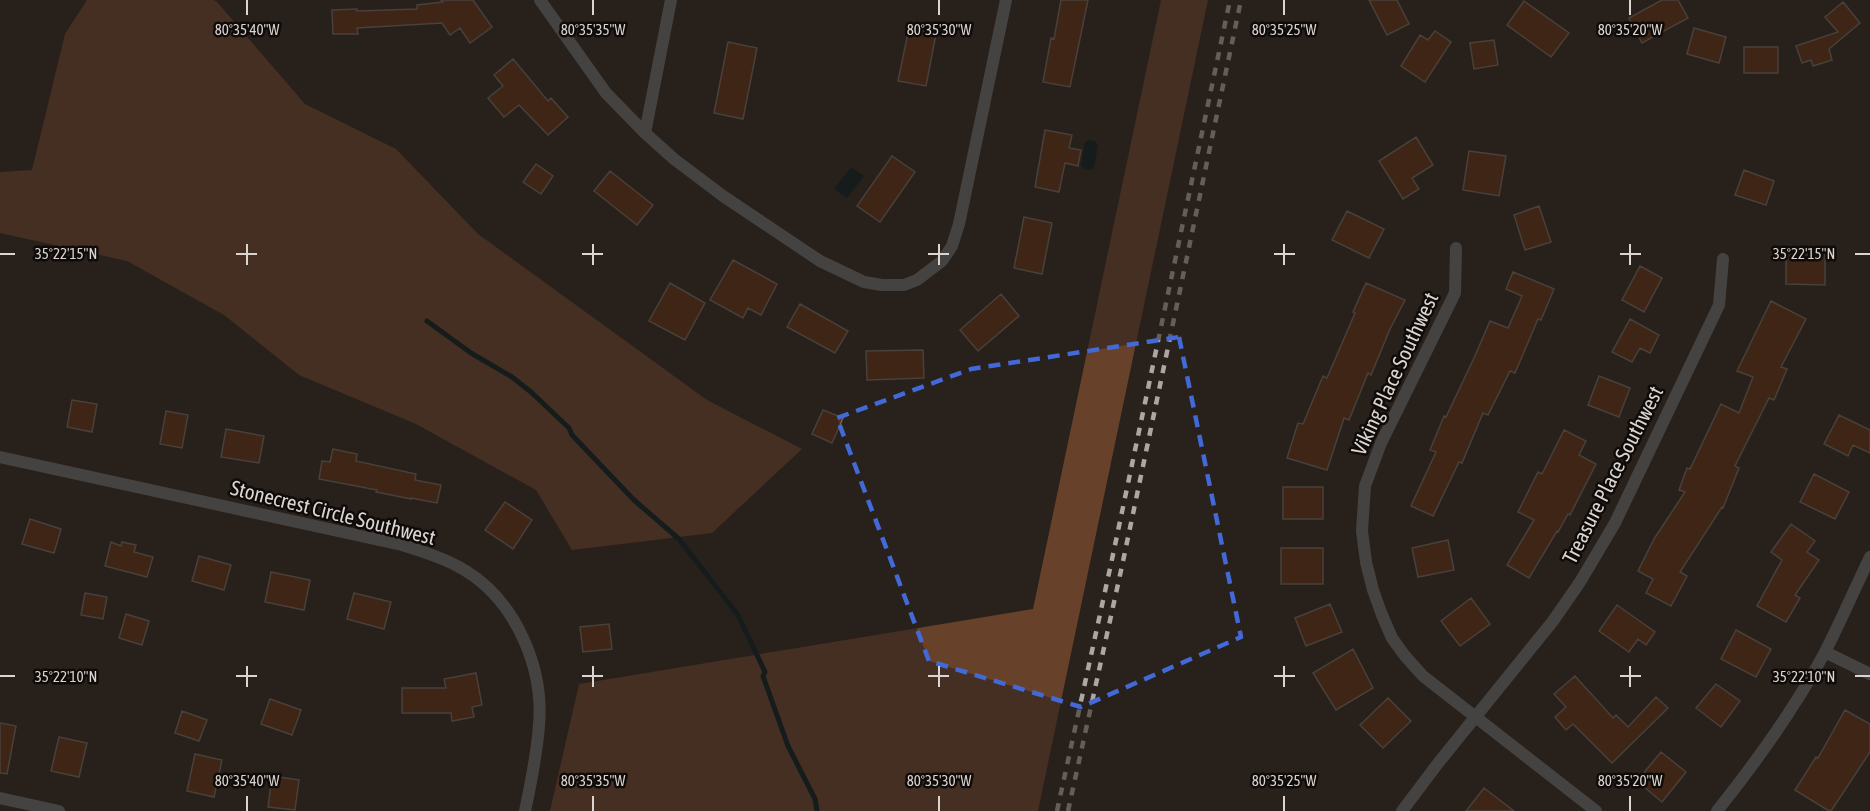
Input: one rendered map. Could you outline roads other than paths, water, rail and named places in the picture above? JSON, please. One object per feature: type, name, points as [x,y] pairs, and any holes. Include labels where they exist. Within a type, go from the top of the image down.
[{"type":"street","points":[[540,0],[606,93],[674,159],[723,196],[820,261],[864,282],[882,285],[904,285],[917,280],[942,261],[952,246],[959,224],[1006,0]]},
{"type":"street","points":[[645,133],[671,0]]},
{"type":"street","name":"Viking Place Southwest","points":[[1456,248],[1455,293],[1381,443],[1365,486],[1362,531],[1366,562],[1382,615],[1392,638],[1405,656],[1424,676],[1596,811]]},
{"type":"street","name":"Treasure Place Southwest","points":[[1402,811],[1553,621],[1580,582],[1615,523],[1719,305],[1723,259]]},
{"type":"street","name":"Stonecrest Circle Southwest","points":[[0,457],[402,545],[431,554],[467,571],[493,593],[517,625],[526,643],[537,682],[540,724],[525,811]]},
{"type":"street","points":[[1717,811],[1740,783],[1794,705],[1825,651],[1870,557]]},
{"type":"street","points":[[1825,651],[1870,674]]},
{"type":"street","points":[[0,798],[59,811]]},
{"type":"water","points":[[1095,141],[1098,145],[1094,168],[1090,170],[1084,169],[1081,165],[1085,142]]},
{"type":"water","points":[[851,167],[864,176],[847,198],[834,189]]},
{"type":"waterway","points":[[427,321],[531,392],[569,428],[572,435],[634,500],[679,539],[738,615],[765,672],[763,676],[788,746],[815,799],[817,811]]},
{"type":"railway","points":[[1057,811],[1230,0]]},
{"type":"railway","points":[[1068,811],[1241,0]]}]
